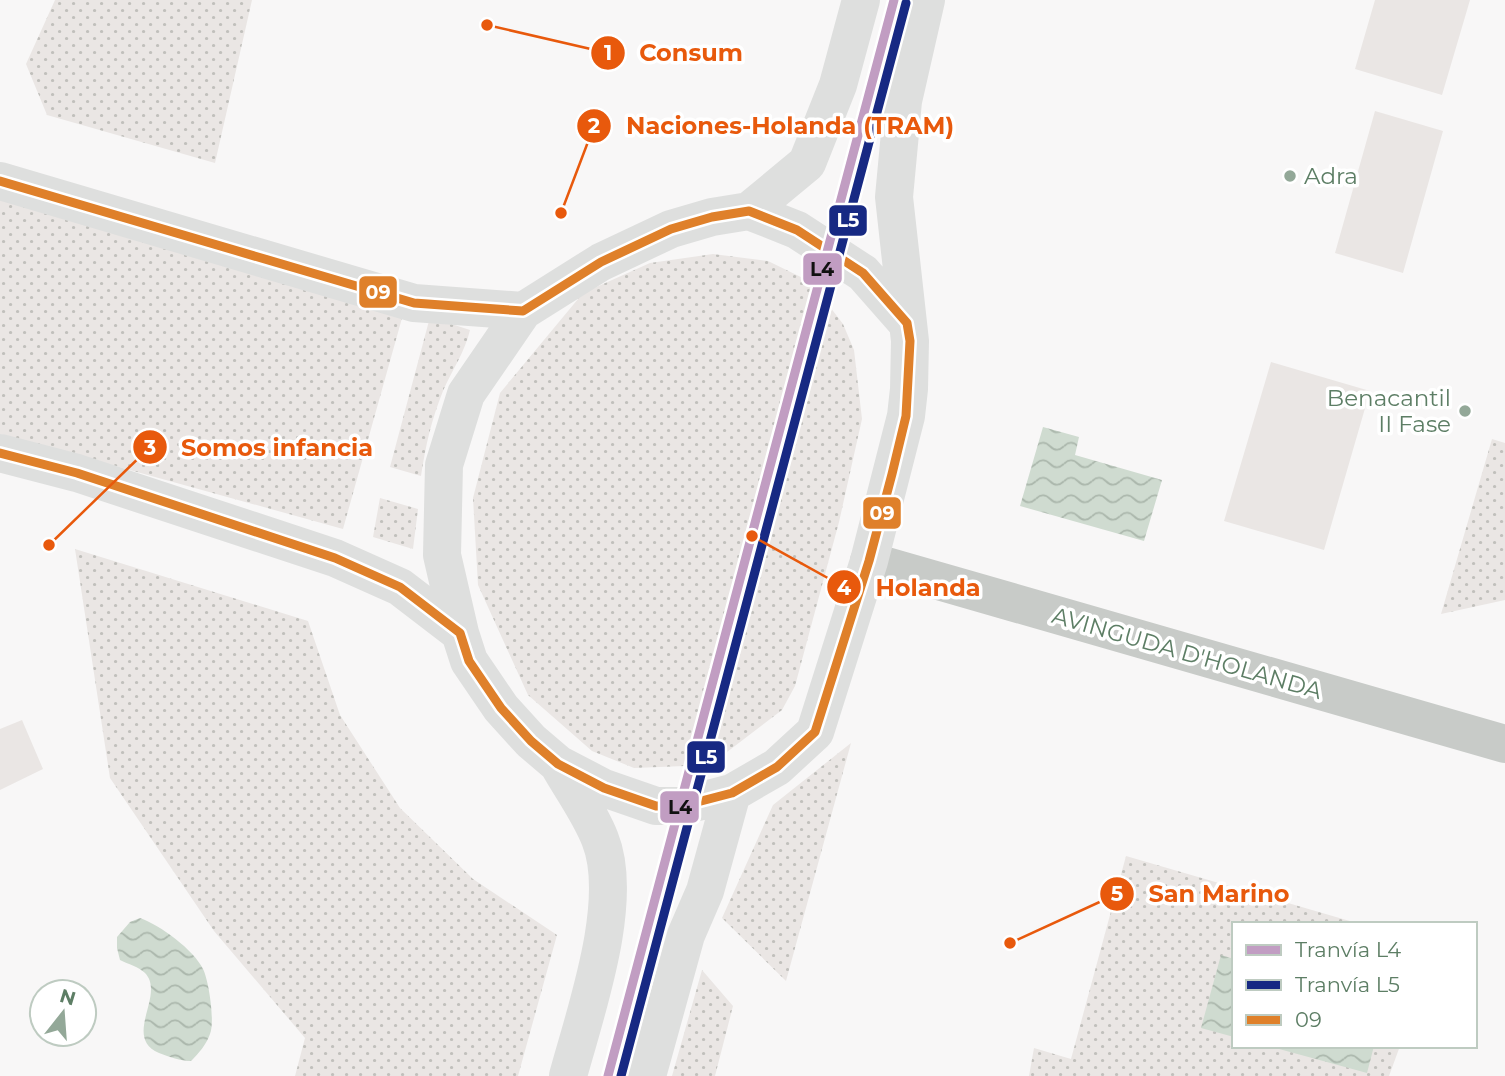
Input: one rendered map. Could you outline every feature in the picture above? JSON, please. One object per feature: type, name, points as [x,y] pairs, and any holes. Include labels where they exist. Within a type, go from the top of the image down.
[{"type":"main road","points":[[861,0],[838,85],[807,163],[749,211],[712,217],[671,229],[601,261],[523,311],[466,394],[444,465],[442,555],[469,661],[501,708],[531,741],[558,764],[604,788],[656,806],[682,806],[732,793],[776,767],[815,732],[869,561],[906,416],[909,389],[908,323],[894,197],[903,101],[926,0]]},
{"type":"main road","points":[[0,181],[414,303],[523,311]]},
{"type":"main road","points":[[749,211],[797,230],[863,273],[908,323]]},
{"type":"main road","points":[[0,453],[77,473],[335,558],[401,587],[460,633]]},
{"type":"main road","points":[[558,764],[601,841],[607,877],[607,927],[569,1076]]},
{"type":"main road","points":[[647,1076],[686,935],[705,891],[732,793]]},
{"type":"street","name":"AVINGUDA D'HOLANDA","points":[[869,561],[1505,744]]},
{"type":"shaded area","points":[[55,0],[252,0],[215,163],[47,115],[26,64]]},
{"type":"shaded area","points":[[1375,0],[1470,0],[1442,95],[1355,69]]},
{"type":"shaded area","points":[[1375,111],[1443,131],[1403,273],[1335,253]]},
{"type":"shaded area","points":[[0,194],[404,311],[343,529],[0,434]]},
{"type":"shaded area","points":[[713,254],[768,261],[811,282],[843,324],[854,350],[862,419],[839,522],[795,686],[782,710],[710,765],[634,768],[592,751],[528,695],[478,585],[473,498],[500,393],[583,293],[650,263]]},
{"type":"shaded area","points":[[430,317],[470,330],[435,412],[421,476],[390,467]]},
{"type":"shaded area","points":[[1271,362],[1370,391],[1324,550],[1224,521]]},
{"type":"shaded area","points":[[1492,439],[1505,443],[1505,600],[1441,614]]},
{"type":"shaded area","points":[[380,498],[418,509],[413,549],[373,537]]},
{"type":"shaded area","points":[[75,549],[308,621],[340,715],[400,808],[473,879],[557,935],[518,1076],[295,1076],[305,1038],[214,931],[110,778]]},
{"type":"shaded area","points":[[22,720],[43,769],[0,790],[0,729]]},
{"type":"shaded area","points":[[851,743],[786,981],[722,918],[773,805]]},
{"type":"shaded area","points":[[1126,856],[1353,922],[1232,922],[1232,1048],[1399,1048],[1389,1076],[1029,1076],[1034,1048],[1071,1059]]},
{"type":"shaded area","points":[[702,970],[733,1006],[715,1076],[672,1076]]},
{"type":"water","points":[[1043,427],[1079,437],[1075,455],[1162,480],[1144,541],[1020,506]]},
{"type":"water","points":[[140,918],[166,932],[184,946],[203,969],[211,1002],[211,1028],[204,1045],[191,1061],[159,1053],[149,1046],[144,1037],[151,993],[150,982],[143,971],[120,960],[117,948],[117,937],[130,922]]},
{"type":"water","points":[[1221,955],[1232,958],[1232,1036],[1201,1028]]},
{"type":"water","points":[[1275,1048],[1373,1048],[1367,1073]]},
{"type":"tram line","name":"L4","points":[[608,1076],[894,0]]},
{"type":"tram line","name":"L5","points":[[621,1076],[906,3]]},
{"type":"transit line","name":"09","points":[[0,181],[414,303],[523,311],[601,262],[671,229],[712,217],[749,211],[797,230],[863,273],[907,323],[910,341],[906,416],[892,474],[869,561],[815,732],[777,767],[732,793],[682,806],[656,806],[604,788],[558,764],[531,741],[501,708],[469,661],[460,633],[400,587],[335,558],[77,473],[0,453]]},
{"type":"place","name":"Consum","points":[[487,25]]},
{"type":"place","name":"Adra","points":[[1290,176]]},
{"type":"place","name":"Naciones-Holanda (TRAM)","points":[[561,213]]},
{"type":"place","name":"Benacantil II Fase","points":[[1465,411]]},
{"type":"place","name":"Holanda","points":[[752,536]]},
{"type":"place","name":"Somos infancia","points":[[49,545]]},
{"type":"place","name":"San Marino","points":[[1010,943]]}]
